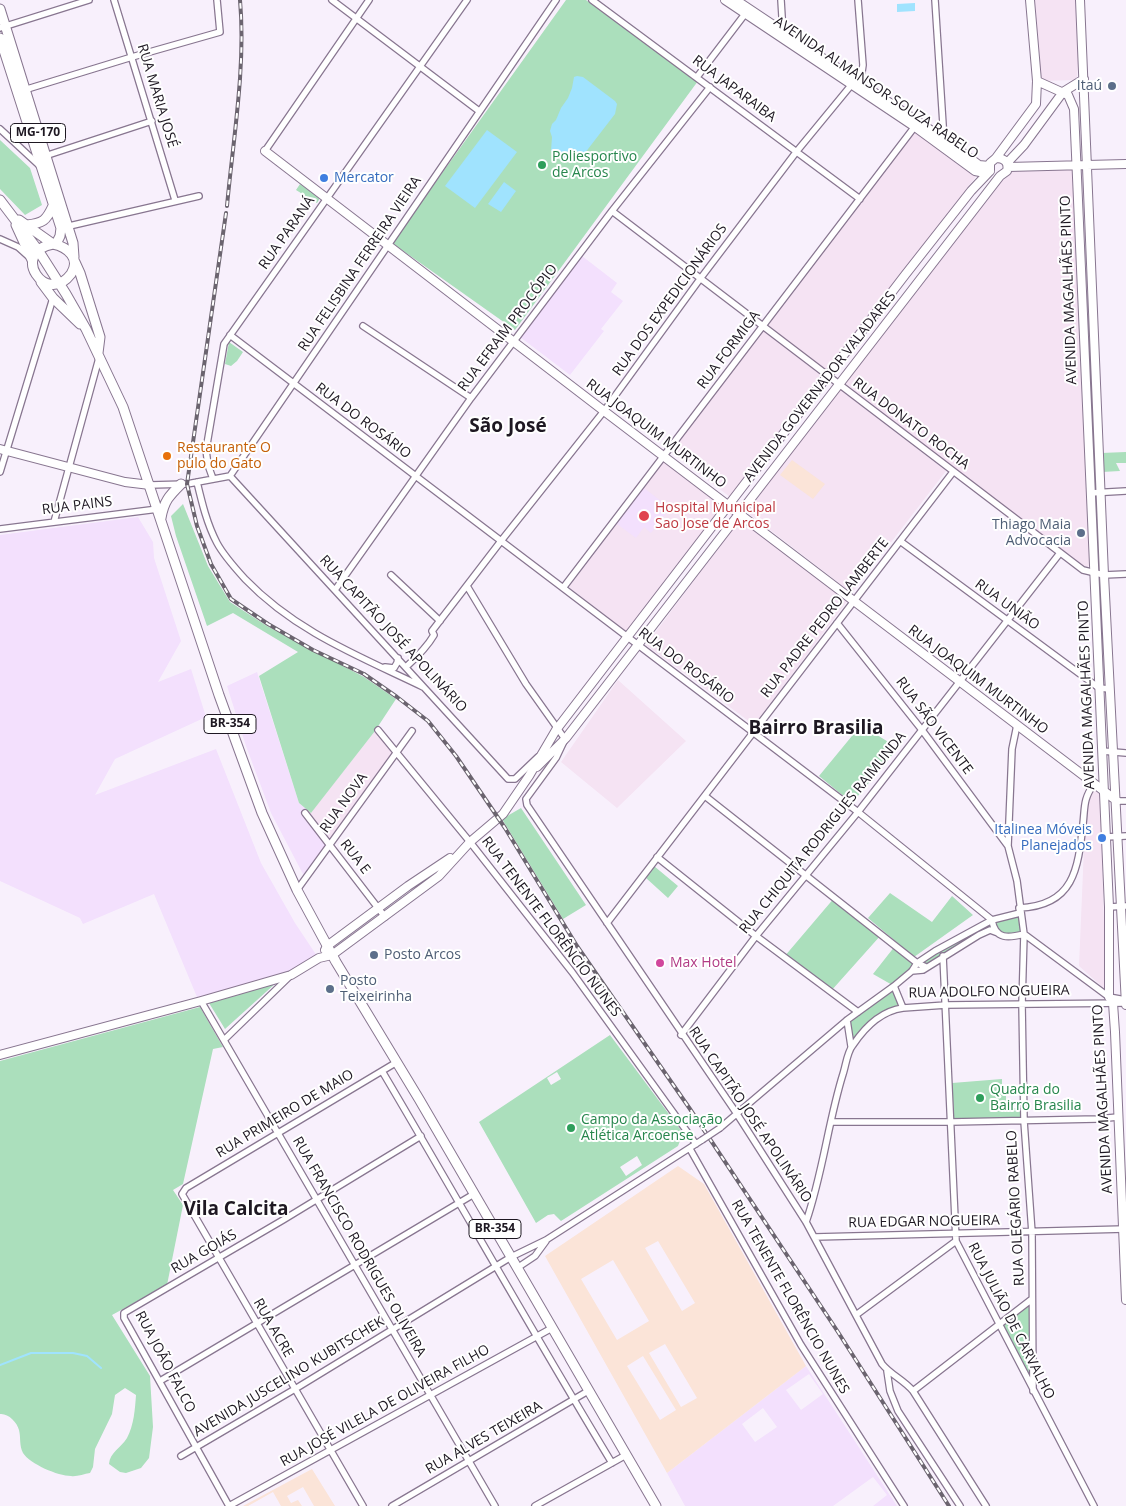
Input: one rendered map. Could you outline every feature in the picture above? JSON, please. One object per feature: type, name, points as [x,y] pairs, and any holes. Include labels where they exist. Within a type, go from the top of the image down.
[{"type":"main road","name":"MG-170","points":[[0,9],[3,27],[53,206],[73,243],[74,260]]},
{"type":"main road","name":"MG-170","points":[[0,38],[21,91]]},
{"type":"main road","name":"MG-170","points":[[41,160],[64,227]]},
{"type":"main road","name":"BR-354","points":[[0,200],[38,250],[59,283],[86,329],[123,407],[216,686],[262,813],[297,890],[330,951],[397,1062],[656,1506]]},
{"type":"main road","points":[[27,225],[38,224],[48,218],[53,206]]},
{"type":"main road","points":[[13,216],[69,251],[80,273],[100,337],[99,355]]},
{"type":"main road","points":[[13,216],[19,235],[32,260],[32,268],[35,274],[53,298],[86,329]]},
{"type":"main road","points":[[32,260],[38,250],[55,244],[64,227]]},
{"type":"main road","points":[[40,280],[49,284],[59,283],[66,279],[72,271],[74,260]]},
{"type":"main road","points":[[159,513],[168,496],[181,484]]},
{"type":"street","points":[[3,27],[89,0]]},
{"type":"street","name":"RUA MARIA JOSÉ","points":[[114,0],[175,200]]},
{"type":"street","points":[[21,91],[220,32],[217,0]]},
{"type":"street","points":[[332,0],[480,111]]},
{"type":"street","points":[[266,151],[369,0]]},
{"type":"street","name":"RUA PARANÁ","points":[[213,479],[208,465],[206,450],[224,344],[467,0]]},
{"type":"street","name":"RUA FELISBINA FERREIRA VIEIRA","points":[[230,476],[556,0]]},
{"type":"street","name":"RUA JAPARAIBA","points":[[592,0],[797,151],[860,200]]},
{"type":"street","name":"AVENIDA ALMANSOR SOUZA RABELO","points":[[725,0],[745,14],[783,35]]},
{"type":"street","name":"AVENIDA ALMANSOR SOUZA RABELO","points":[[736,0],[783,35],[853,82],[917,124],[944,138],[980,165],[989,169]]},
{"type":"street","points":[[781,0],[783,35]]},
{"type":"street","points":[[853,82],[862,72],[863,65],[858,0]]},
{"type":"street","points":[[935,0],[945,149]]},
{"type":"street","points":[[1030,0],[1037,82],[1036,104],[996,158],[992,159],[989,169],[996,176],[1004,174],[1007,165],[1063,92],[1084,82]]},
{"type":"street","name":"AVENIDA MAGALHÃES PINTO","points":[[1080,0],[1104,575],[1116,801],[1122,836],[1126,1003]]},
{"type":"street","points":[[697,77],[745,14]]},
{"type":"street","name":"RUA DOS EXPEDICIONÁRIOS","points":[[406,667],[421,653],[434,635],[432,631],[604,411],[700,279],[797,151],[853,82]]},
{"type":"street","points":[[1037,82],[1063,92]]},
{"type":"street","name":"RUA EFRAIM PROCÓPIO","points":[[335,590],[471,398],[612,211],[710,87]]},
{"type":"street","name":"AVENIDA MAGALHÃES PINTO","points":[[1063,92],[1072,100],[1074,108],[1109,907],[1111,1000],[1117,1103],[1122,1116],[1126,1300]]},
{"type":"street","points":[[0,130],[41,160],[152,121]]},
{"type":"street","name":"AVENIDA ALMANSOR SOUZA RABELO","points":[[917,124],[945,149],[975,171],[980,172],[989,169]]},
{"type":"street","name":"RUA FORMIGA","points":[[563,588],[917,124]]},
{"type":"street","name":"RUA JOAQUIM MURTINHO","points":[[266,151],[1116,801]]},
{"type":"street","points":[[996,158],[1004,160],[1007,165]]},
{"type":"street","points":[[1007,165],[1126,164]]},
{"type":"street","name":"AVENIDA GOVERNADOR VALADARES","points":[[330,951],[385,916],[439,876],[470,842],[503,814],[558,728],[905,275],[989,169]]},
{"type":"street","name":"AVENIDA GOVERNADOR VALADARES","points":[[529,776],[565,739],[1000,176]]},
{"type":"street","points":[[64,227],[199,196]]},
{"type":"street","name":"RUA DONATO ROCHA","points":[[612,211],[1083,570],[1104,575],[1126,574]]},
{"type":"street","points":[[0,240],[18,247],[32,260]]},
{"type":"street","points":[[905,275],[916,283]]},
{"type":"street","points":[[0,472],[3,450],[53,298]]},
{"type":"street","points":[[1082,303],[1093,302]]},
{"type":"street","points":[[363,326],[471,398]]},
{"type":"street","name":"RUA DO ROSÁRIO","points":[[230,336],[858,812],[990,921],[999,933]]},
{"type":"street","points":[[54,522],[99,355]]},
{"type":"street","points":[[3,450],[125,482],[150,485],[181,484],[230,476]]},
{"type":"street","name":"RUA PADRE PEDRO LAMBERTE","points":[[607,923],[954,472]]},
{"type":"street","name":"RUA CAPITÃO JOSÉ APOLINÁRIO","points":[[230,476],[508,779],[515,779],[540,755]]},
{"type":"street","points":[[197,482],[204,514],[218,544],[234,567],[255,589],[302,627],[340,648],[427,689]]},
{"type":"street","points":[[1090,493],[1126,491]]},
{"type":"street","name":"RUA PAINS","points":[[0,529],[54,522],[159,513]]},
{"type":"street","name":"RUA UNIÃO","points":[[900,542],[1099,688]]},
{"type":"street","name":"RUA CHIQUITA RODRIGUES RAIMUNDA","points":[[681,1035],[756,936],[808,875],[1060,553]]},
{"type":"street","points":[[391,575],[440,621]]},
{"type":"street","points":[[467,586],[526,684],[565,739]]},
{"type":"street","name":"RUA SÃO VICENTE","points":[[838,623],[922,730],[1008,846]]},
{"type":"street","points":[[380,666],[394,668],[398,658]]},
{"type":"street","points":[[1099,688],[1110,689]]},
{"type":"street","name":"RUA OLEGÁRIO RABELO","points":[[1017,725],[1012,749],[1008,846],[1017,881],[1019,908],[1024,934],[1022,1004],[1024,1121],[1032,1233],[1034,1392]]},
{"type":"street","name":"RUA TENENTE FLORÊNCIO NUNES","points":[[378,730],[470,842],[572,972],[699,1142]]},
{"type":"street","name":"RUA NOVA","points":[[297,890],[412,731]]},
{"type":"street","name":"RUA CAPITÃO JOSÉ APOLINÁRIO","points":[[565,739],[556,758],[526,799],[527,806],[681,1035],[737,1114],[806,1222],[882,1364],[887,1371],[913,1391],[986,1506]]},
{"type":"street","points":[[1102,751],[1126,753]]},
{"type":"street","points":[[1103,780],[1115,780]]},
{"type":"street","points":[[517,1268],[535,1256],[546,1240],[720,1128],[847,1020],[912,972],[917,963],[990,921],[1020,913],[1019,908],[1035,907],[1057,898],[1066,889],[1074,875],[1079,854],[1086,795],[1094,784]]},
{"type":"street","points":[[705,796],[808,875],[917,963],[926,967]]},
{"type":"street","points":[[1116,801],[1126,801]]},
{"type":"street","name":"RUA E","points":[[305,813],[385,916]]},
{"type":"street","points":[[1105,838],[1122,836]]},
{"type":"street","name":"AVENIDA GOVERNADOR VALADARES","points":[[330,951],[378,908],[460,852]]},
{"type":"street","points":[[657,858],[756,936],[858,1012]]},
{"type":"street","points":[[1109,907],[1124,906]]},
{"type":"street","points":[[912,972],[923,970],[943,956],[990,930],[1006,937],[1014,938],[1024,934],[1111,1000],[1126,1003]]},
{"type":"street","points":[[224,1040],[291,975],[330,951]]},
{"type":"street","name":"RUA JULIÃO DE CARVALHO","points":[[943,956],[956,1238],[1094,1506]]},
{"type":"street","points":[[0,1055],[291,975]]},
{"type":"street","name":"RUA ADOLFO NOGUEIRA","points":[[894,986],[903,1008],[1111,1000]]},
{"type":"street","name":"RUA FRANCISCO RODRIGUES OLIVEIRA","points":[[201,1001],[470,1460],[495,1506]]},
{"type":"street","points":[[806,1222],[818,1182],[830,1122],[852,1046],[880,1015],[890,1010],[903,1008]]},
{"type":"street","points":[[847,1020],[852,1046]]},
{"type":"street","name":"RUA PRIMEIRO DE MAIO","points":[[186,1188],[397,1062]]},
{"type":"street","points":[[382,1071],[573,1399],[612,1462]]},
{"type":"street","points":[[1117,1103],[1126,1101]]},
{"type":"street","points":[[830,1122],[1024,1121],[1097,1119],[1122,1116]]},
{"type":"street","name":"RUA GOIÁS","points":[[127,1310],[218,1258],[421,1136]]},
{"type":"street","name":"RUA TENENTE FLORÊNCIO NUNES","points":[[690,1149],[801,1345],[904,1506]]},
{"type":"street","name":"RUA ACRE","points":[[186,1188],[182,1195],[363,1506]]},
{"type":"street","points":[[160,1381],[256,1322],[474,1194]]},
{"type":"street","name":"RUA EDGAR NOGUEIRA","points":[[815,1237],[956,1238],[1125,1229]]},
{"type":"street","points":[[856,1316],[956,1238]]},
{"type":"street","name":"AVENIDA JUSCELINO KUBITSCHEK","points":[[181,1456],[393,1330],[511,1257],[546,1240]]},
{"type":"street","points":[[913,1391],[1032,1299]]},
{"type":"street","name":"RUA JOÃO FALCO","points":[[127,1310],[124,1313],[124,1318],[229,1506]]},
{"type":"street","name":"RUA JOSÉ VILELA DE OLIVEIRA FILHO","points":[[229,1506],[552,1328]]},
{"type":"street","points":[[887,1371],[890,1390],[898,1411],[960,1506]]},
{"type":"street","name":"RUA ALVES TEIXEIRA","points":[[392,1506],[588,1391]]},
{"type":"street","points":[[536,1506],[626,1455]]},
{"type":"shaded area","points":[[1034,0],[1075,0],[1079,48],[1076,80],[1041,81]]},
{"type":"shaded area","points":[[917,129],[977,175],[827,371],[766,324]]},
{"type":"shaded area","points":[[1072,167],[1090,566],[1086,567],[1059,549],[845,383],[1007,169]]},
{"type":"shaded area","points":[[582,256],[617,283],[611,292],[623,301],[601,329],[604,331],[570,375],[520,337]]},
{"type":"shaded area","points":[[764,330],[820,375],[730,497],[671,452]]},
{"type":"shaded area","points":[[839,389],[946,471],[852,593],[744,510]]},
{"type":"shaded area","points":[[792,460],[825,484],[813,499],[780,475]]},
{"type":"shaded area","points":[[663,461],[722,505],[628,633],[569,587]]},
{"type":"shaded area","name":"Hospital Municipal Sao Jose de Arcos","points":[[644,488],[670,508],[651,533],[644,527],[636,538],[617,524]]},
{"type":"shaded area","points":[[138,517],[153,542],[154,558],[181,641],[158,682],[191,669],[206,717],[115,759],[95,795],[216,749],[261,863],[295,923],[317,956],[286,974],[197,997],[154,894],[83,924],[80,918],[0,881],[0,535]]},
{"type":"shaded area","points":[[739,520],[848,600],[754,725],[646,645]]},
{"type":"shaded area","points":[[257,672],[299,803],[306,809],[301,815],[327,844],[304,876],[271,813],[246,746],[227,686]]},
{"type":"shaded area","points":[[618,680],[686,741],[617,808],[561,762]]},
{"type":"shaded area","points":[[375,731],[395,752],[329,840],[309,812],[311,812]]},
{"type":"shaded area","points":[[1094,790],[1100,794],[1106,990],[1079,966],[1084,848],[1089,798]]},
{"type":"shaded area","points":[[678,1166],[704,1184],[806,1366],[667,1473],[545,1256]],"holes":[[[658,1241],[695,1303],[682,1311],[645,1248]],[[613,1260],[649,1321],[617,1340],[581,1279]],[[665,1344],[697,1398],[681,1407],[649,1353]],[[643,1356],[676,1410],[660,1420],[627,1366]]]},
{"type":"shaded area","points":[[806,1366],[897,1506],[873,1506],[887,1495],[873,1477],[833,1506],[685,1506],[667,1473]],"holes":[[[809,1374],[823,1394],[801,1410],[786,1390]],[[763,1408],[777,1427],[755,1442],[742,1424]]]},
{"type":"shaded area","points":[[312,1469],[335,1506],[314,1506],[303,1487],[287,1496],[291,1503],[298,1500],[302,1506],[281,1506],[273,1492],[248,1506],[243,1506]]},
{"type":"green space","name":"Poliesportivo de Arcos","points":[[566,0],[586,0],[698,81],[515,330],[392,243]]},
{"type":"green space","points":[[0,140],[30,168],[42,205],[25,215],[0,189]]},
{"type":"green space","points":[[300,184],[320,198],[317,203],[296,190]]},
{"type":"green space","points":[[229,342],[243,352],[231,366],[225,364]]},
{"type":"green space","points":[[1126,452],[1126,463],[1116,463],[1120,471],[1102,472],[1101,453]]},
{"type":"green space","points":[[183,504],[208,566],[230,602],[267,626],[364,677],[396,699],[375,731],[311,813],[299,803],[259,676],[298,652],[233,613],[207,626],[171,516]]},
{"type":"green space","points":[[861,725],[898,748],[852,803],[819,776]]},
{"type":"green space","points":[[521,808],[586,905],[563,919],[502,819]]},
{"type":"green space","points":[[654,866],[678,886],[668,898],[646,878]]},
{"type":"green space","points":[[890,893],[932,922],[952,896],[973,915],[914,957],[868,918]]},
{"type":"green space","points":[[835,897],[881,935],[831,991],[784,957]]},
{"type":"green space","points":[[1020,913],[1024,934],[1014,938],[999,933],[992,920]]},
{"type":"green space","points":[[992,922],[992,928],[925,966],[919,963]]},
{"type":"green space","points":[[895,946],[917,963],[894,986],[873,974]]},
{"type":"green space","points":[[277,982],[225,1029],[209,1003]]},
{"type":"green space","points":[[894,986],[903,1008],[889,1011],[851,1046],[847,1020]]},
{"type":"green space","points":[[200,1007],[223,1047],[213,1049],[183,1184],[173,1190],[183,1205],[167,1285],[112,1315],[150,1376],[153,1427],[149,1458],[141,1468],[126,1473],[120,1472],[109,1464],[114,1453],[127,1438],[133,1422],[136,1395],[125,1388],[115,1395],[112,1414],[95,1449],[93,1467],[90,1473],[78,1476],[59,1474],[38,1465],[23,1453],[19,1430],[16,1424],[9,1417],[0,1414],[0,1061]]},
{"type":"green space","points":[[610,1035],[683,1133],[678,1146],[561,1221],[554,1214],[548,1215],[536,1223],[479,1122]],"holes":[[[557,1072],[561,1079],[551,1085],[547,1078]],[[637,1156],[642,1165],[626,1176],[620,1167]]]},
{"type":"green space","name":"Quadra do Bairro Brasilia","points":[[1002,1079],[1002,1088],[1006,1089],[1006,1108],[1020,1108],[1021,1118],[954,1119],[952,1083]]},
{"type":"green space","points":[[1032,1299],[1033,1391],[1000,1324]]},
{"type":"water","points":[[915,3],[915,11],[897,12],[897,4]]},
{"type":"water","points":[[574,77],[583,77],[617,104],[615,114],[578,162],[572,156],[564,158],[558,153],[551,151],[552,137],[550,131],[552,124],[568,98]]},
{"type":"water","points":[[487,130],[517,152],[475,208],[445,186]]},
{"type":"water","points":[[504,182],[516,191],[501,212],[488,204]]},
{"type":"waterway","points":[[0,1365],[31,1353],[73,1353],[87,1356],[101,1368]]},
{"type":"railway","points":[[227,206],[240,77],[240,0]]},
{"type":"railway","points":[[226,213],[187,484],[197,526],[211,564],[231,599],[268,624],[313,650],[364,674],[397,697],[428,721],[456,756],[505,828],[577,946],[690,1109],[838,1332],[949,1506]]},
{"type":"place","name":"Itaú","points":[[1112,86]]},
{"type":"place","name":"Poliesportivo de Arcos","points":[[542,165]]},
{"type":"place","name":"Mercator","points":[[324,178]]},
{"type":"place","name":"Restaurante O pulo do Gato","points":[[167,456]]},
{"type":"place","name":"Hospital Municipal Sao Jose de Arcos","points":[[644,516]]},
{"type":"place","name":"Thiago Maia Advocacia","points":[[1081,533]]},
{"type":"place","name":"Italinea Móveis Planejados","points":[[1102,838]]},
{"type":"place","name":"Posto Arcos","points":[[374,955]]},
{"type":"place","name":"Max Hotel","points":[[660,963]]},
{"type":"place","name":"Posto Teixeirinha","points":[[330,989]]},
{"type":"place","name":"Quadra do Bairro Brasilia","points":[[980,1098]]},
{"type":"place","name":"Campo da Associação Atlética Arcoense","points":[[571,1128]]},
{"type":"district","name":"São José","points":[[508,427]]},
{"type":"district","name":"Bairro Brasilia","points":[[816,729]]},
{"type":"district","name":"Vila Calcita","points":[[236,1210]]}]
